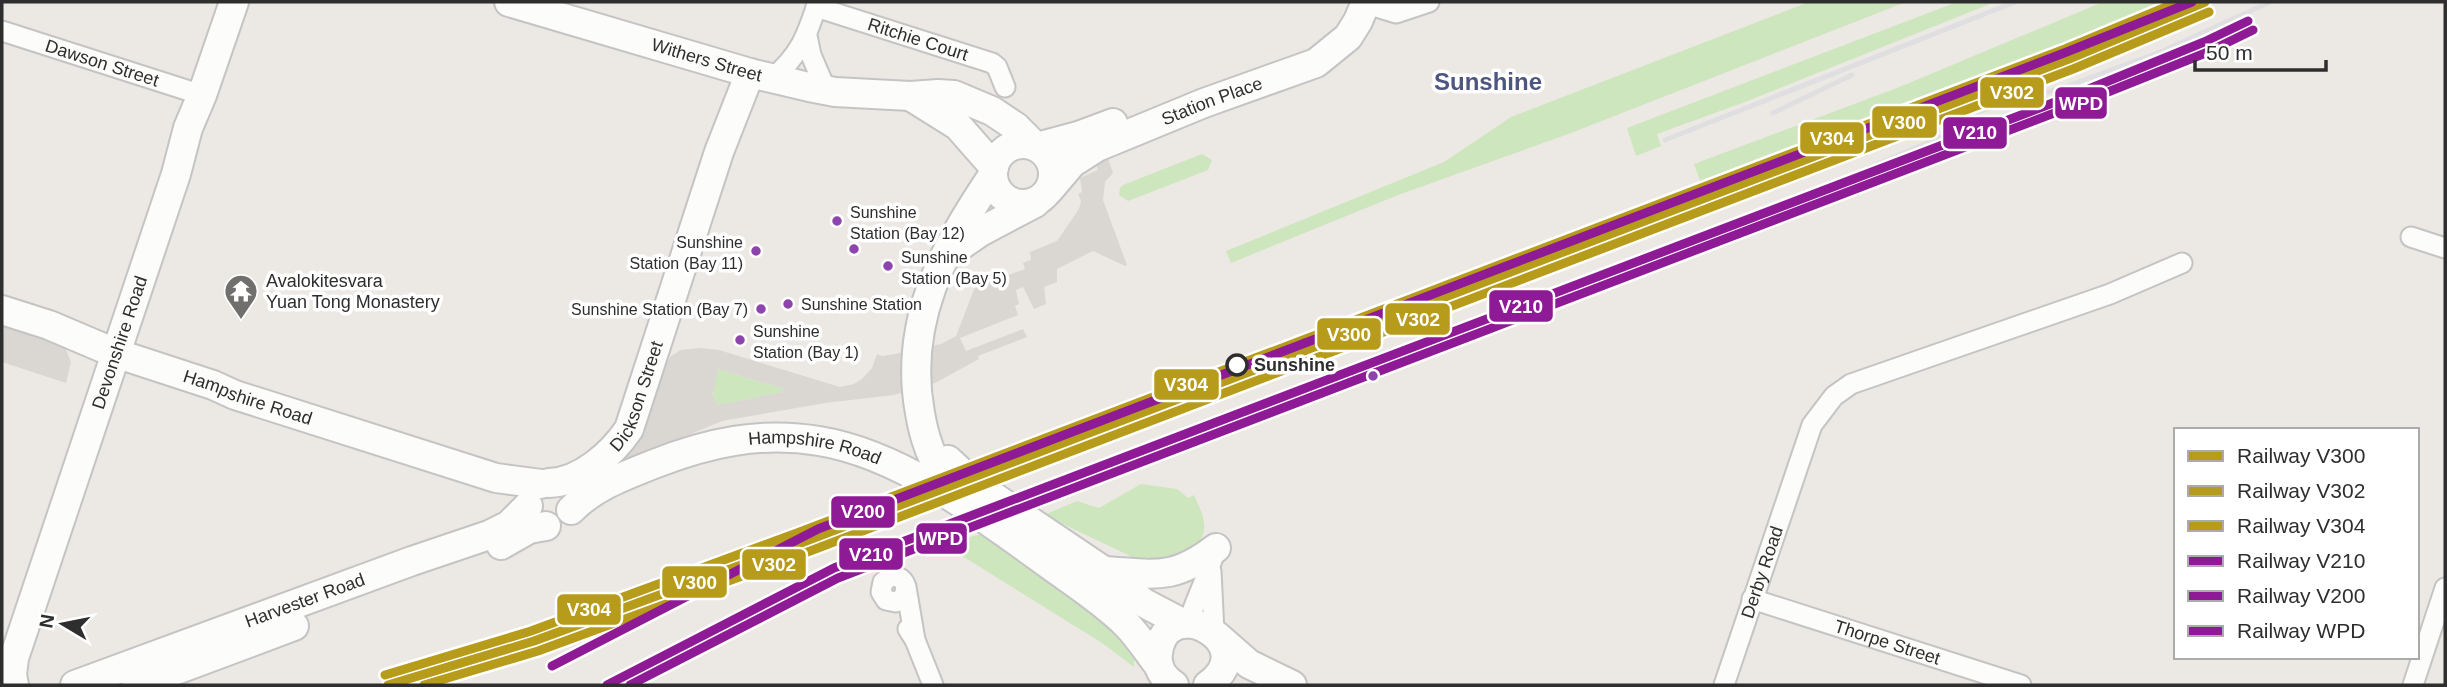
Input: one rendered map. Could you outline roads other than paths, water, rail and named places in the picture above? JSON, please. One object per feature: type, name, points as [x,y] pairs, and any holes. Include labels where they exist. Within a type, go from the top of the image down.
[{"type":"street","name":"Devonshire Road","points":[[14,685],[14,658],[176,174],[188,128],[234,2]]},
{"type":"street","name":"Withers Street","points":[[509,2],[760,76],[826,90],[910,96],[947,94],[973,102],[1016,127],[1036,146]]},
{"type":"street","name":"Station Place","points":[[1036,146],[1077,136],[1201,95],[1317,63],[1348,37],[1358,21],[1360,2],[1395,13],[1429,2]]},
{"type":"street","name":"Dickson Street","points":[[538,501],[595,464],[613,449],[629,429],[719,152],[760,76],[792,60],[807,36],[817,4]]},
{"type":"street","name":"Ritchie Court","points":[[817,4],[992,63],[997,67],[1005,87]]},
{"type":"street","name":"Dawson Street","points":[[2,31],[202,95]]},
{"type":"street","points":[[807,36],[811,55],[826,90]]},
{"type":"street","name":"Station Place","points":[[1046,194],[1072,163],[1097,147],[1201,95]]},
{"type":"street","name":"Withers Street","points":[[910,96],[958,126],[994,171]]},
{"type":"street","points":[[942,260],[980,232],[1027,208],[1046,194],[1053,178],[1052,165],[1046,154],[1036,146],[1020,144],[1010,147],[998,158],[994,171],[998,190],[1008,200],[1023,204],[1046,194]]},
{"type":"street","name":"Hampshire Road","points":[[975,512],[944,479],[923,431],[916,383],[918,339],[927,302],[942,260],[957,229],[994,171]]},
{"type":"street","points":[[2411,237],[2445,248]]},
{"type":"street","name":"Derby Road","points":[[1724,685],[1812,425],[1833,396],[1851,384],[2110,294],[2182,263]]},
{"type":"street","name":"Hampshire Road","points":[[2,310],[235,395],[496,478],[538,501],[559,485],[567,491],[571,500],[570,510],[584,497],[627,475],[694,449],[740,439],[767,437],[818,440],[846,446],[878,459],[975,512],[1003,531],[1115,614],[1136,635],[1162,677]]},
{"type":"street","points":[[923,431],[931,443],[965,477],[1104,571],[1144,603],[1201,629],[1249,664],[1292,685]]},
{"type":"street","name":"Harvester Road","points":[[75,685],[489,535],[509,524],[538,501]]},
{"type":"street","name":"Harvester Road","points":[[136,685],[499,547],[526,530],[538,501]]},
{"type":"street","points":[[1104,571],[1172,573],[1195,564],[1215,551]]},
{"type":"street","points":[[1209,685],[1219,675],[1224,663],[1223,649],[1201,629],[1198,591],[1215,551]]},
{"type":"street","points":[[1201,629],[1215,551]]},
{"type":"street","points":[[915,640],[884,598],[899,601],[904,597],[906,587],[915,640],[933,685]]},
{"type":"street","points":[[2413,685],[2445,588]]},
{"type":"street","name":"Thorpe Street","points":[[1752,599],[2021,685]]},
{"type":"street","points":[[1162,677],[1158,658],[1160,643],[1170,631],[1201,629]]},
{"type":"railway","points":[[1665,140],[2015,2]]},
{"type":"railway","points":[[1945,121],[2062,88],[2163,51],[2270,2]]},
{"type":"railway","points":[[1773,113],[1852,75]]},
{"type":"railway","points":[[1785,204],[1980,120]]},
{"type":"railway","points":[[1755,179],[1883,146]]},
{"type":"rail line","name":"V304","points":[[385,675],[531,631],[797,533],[2065,49],[2178,2]]},
{"type":"rail line","name":"V200","points":[[552,666],[818,529],[2192,2]]},
{"type":"rail line","name":"V300","points":[[388,685],[534,641],[801,543],[2069,59],[2205,2]]},
{"type":"rail line","name":"V302","points":[[424,685],[538,651],[805,553],[2073,69],[2209,12]]},
{"type":"rail line","name":"V210","points":[[607,685],[834,568],[2079,93],[2248,21]]},
{"type":"rail line","name":"WPD","points":[[630,685],[838,578],[2083,102],[2208,52],[2253,30]]},
{"type":"place","name":"Sunshine Station (Bay 12)","points":[[837,221]]},
{"type":"place","name":"Sunshine Station (Bay 11)","points":[[756,251]]},
{"type":"place","name":"Sunshine Station (Bay 5)","points":[[888,266]]},
{"type":"place","name":"Sunshine Station","points":[[788,304]]},
{"type":"place","name":"Sunshine Station (Bay 7)","points":[[761,309]]},
{"type":"place","name":"Avalokitesvara Yuan Tong Monastery","points":[[241,321]]},
{"type":"place","name":"Sunshine Station (Bay 1)","points":[[740,340]]},
{"type":"place","name":"Sunshine","points":[[1237,365]]},
{"type":"district","name":"Sunshine","points":[[1488,81]]}]
